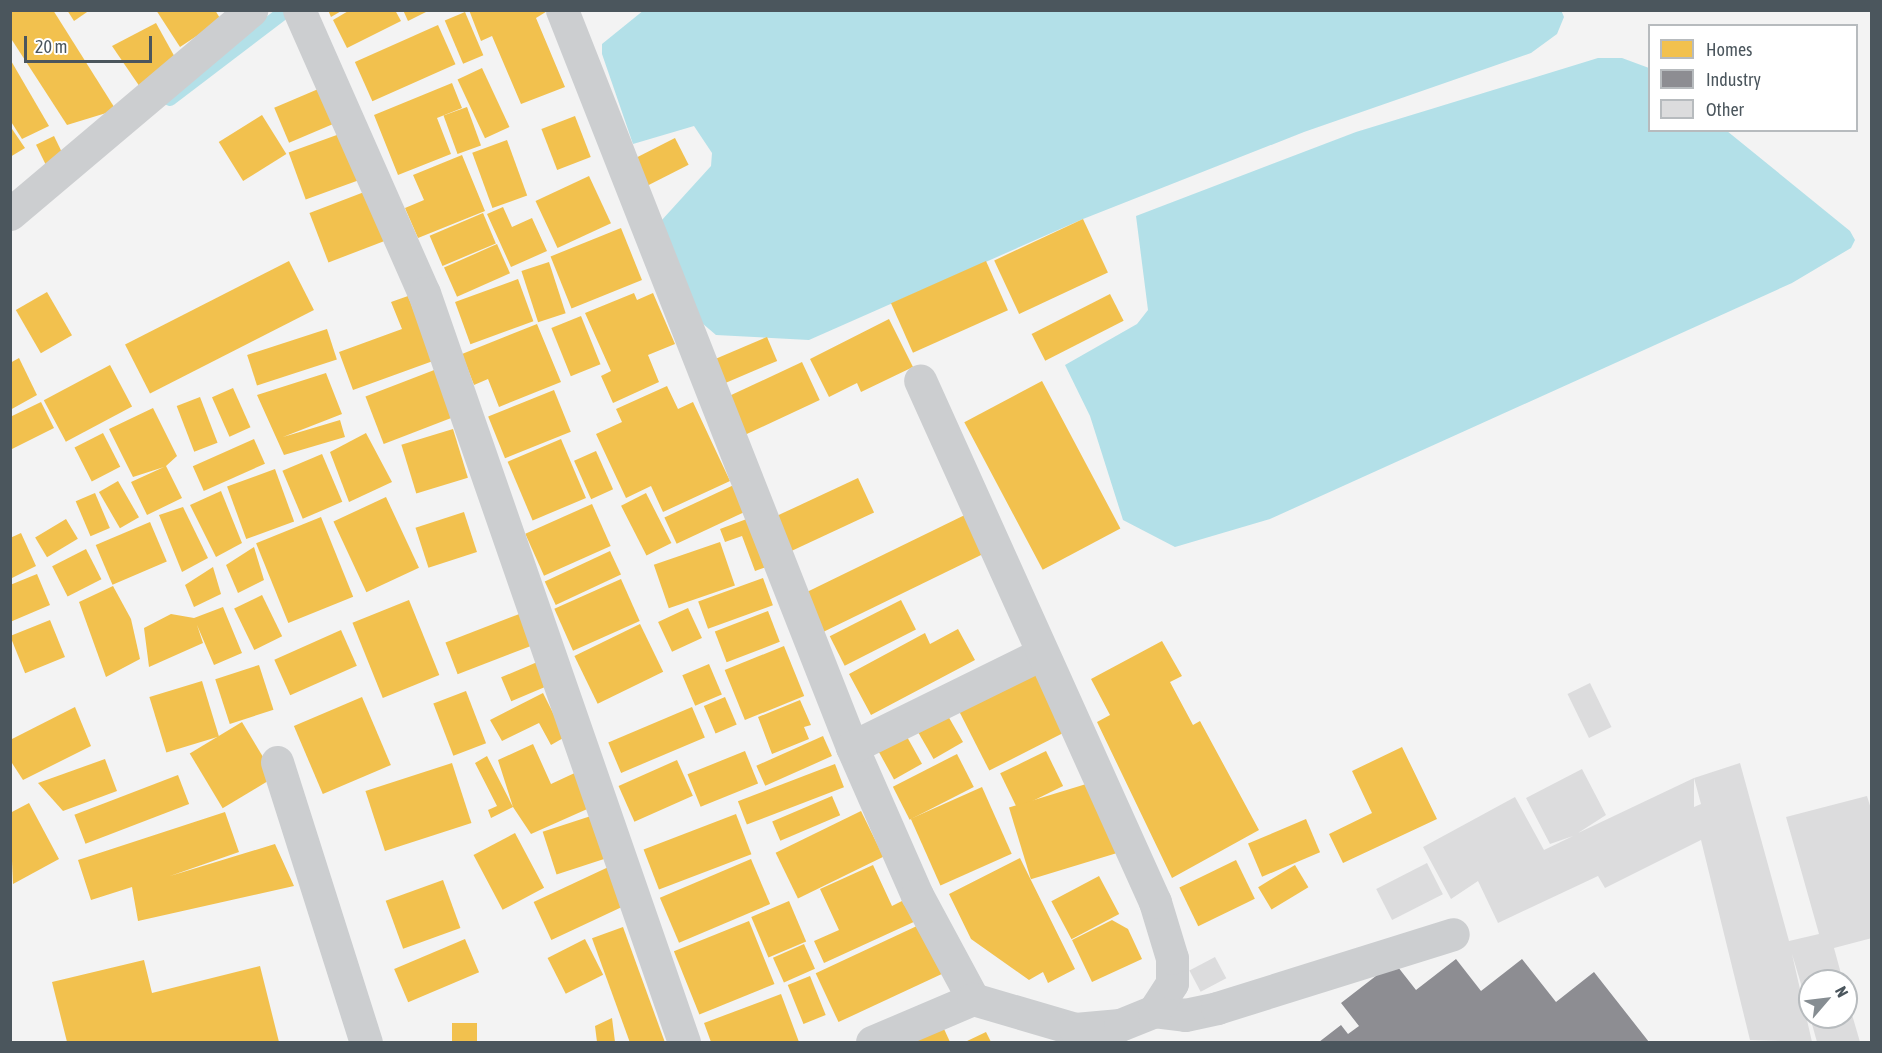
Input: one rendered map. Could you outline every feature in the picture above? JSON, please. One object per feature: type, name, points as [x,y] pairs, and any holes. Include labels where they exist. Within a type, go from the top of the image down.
[{"type":"street","points":[[10,214],[251,10]]},
{"type":"street","points":[[562,10],[852,747],[917,895],[973,999]]},
{"type":"street","points":[[301,15],[424,294],[684,1042]]},
{"type":"street","points":[[920,380],[1041,654],[1155,902],[1172,958],[1172,983],[1154,1011]]},
{"type":"street","points":[[852,747],[1041,654]]},
{"type":"street","points":[[277,762],[366,1042]]},
{"type":"street","points":[[872,1042],[973,999],[1075,1029],[1119,1025],[1154,1011],[1185,1015],[1217,1008],[1453,934]]},
{"type":"water","points":[[644,10],[1561,10],[1564,17],[1557,34],[1531,53],[1304,132],[1083,219],[809,340],[716,335],[702,323],[661,221],[711,166],[712,153],[694,126],[633,144],[602,54],[602,44]]},
{"type":"water","points":[[1598,58],[1622,58],[1648,68],[1648,132],[1728,132],[1850,231],[1855,240],[1851,248],[1792,283],[1270,519],[1175,547],[1123,520],[1090,416],[1065,365],[1137,324],[1148,310],[1136,216],[1356,132]]},
{"type":"building: Homes","points":[[10,10],[53,10],[116,110],[67,125],[10,37]]},
{"type":"building: Homes","points":[[67,10],[90,10],[74,21]]},
{"type":"building: Homes","points":[[156,10],[215,10],[221,20],[180,47]]},
{"type":"building: Homes","points":[[328,10],[343,10],[331,17]]},
{"type":"building: Homes","points":[[350,10],[395,10],[401,21],[347,48],[333,20]]},
{"type":"building: Homes","points":[[403,10],[430,10],[408,21]]},
{"type":"building: Homes","points":[[469,10],[549,10],[536,18],[565,87],[521,104],[492,36],[481,41]]},
{"type":"building: Homes","points":[[465,12],[483,55],[463,64],[445,21]]},
{"type":"building: Homes","points":[[156,23],[177,61],[142,90],[112,46]]},
{"type":"building: Homes","points":[[438,25],[455,64],[372,101],[355,62]]},
{"type":"building: Homes","points":[[10,59],[49,126],[22,139],[10,120]]},
{"type":"building: Homes","points":[[482,68],[509,127],[485,138],[458,79]]},
{"type":"building: Homes","points":[[452,83],[462,108],[437,118],[451,154],[398,175],[374,115]]},
{"type":"building: Homes","points":[[323,87],[338,122],[289,143],[274,108]]},
{"type":"building: Homes","points":[[467,107],[481,146],[458,154],[444,116]]},
{"type":"building: Homes","points":[[262,115],[286,154],[243,181],[219,142]]},
{"type":"building: Homes","points":[[575,116],[591,157],[557,170],[541,129]]},
{"type":"building: Homes","points":[[10,126],[25,148],[10,157]]},
{"type":"building: Homes","points":[[345,132],[362,179],[306,200],[289,153]]},
{"type":"building: Homes","points":[[54,136],[68,165],[50,174],[36,145]]},
{"type":"building: Homes","points":[[675,138],[689,165],[637,191],[623,164]]},
{"type":"building: Homes","points":[[507,140],[527,195],[492,208],[472,153]]},
{"type":"building: Homes","points":[[462,155],[485,211],[418,238],[405,208],[424,200],[413,175]]},
{"type":"building: Homes","points":[[589,176],[611,223],[558,248],[536,201]]},
{"type":"building: Homes","points":[[372,189],[391,238],[328,262],[309,213]]},
{"type":"building: Homes","points":[[503,207],[512,227],[532,218],[547,251],[511,267],[487,214]]},
{"type":"building: Homes","points":[[483,213],[496,243],[443,266],[430,236]]},
{"type":"building: Homes","points":[[1083,219],[1108,272],[1019,314],[994,260]]},
{"type":"building: Homes","points":[[621,228],[642,280],[572,308],[551,256]]},
{"type":"building: Homes","points":[[497,244],[510,273],[457,297],[444,268]]},
{"type":"building: Homes","points":[[289,261],[314,310],[150,394],[125,345]]},
{"type":"building: Homes","points":[[986,261],[1008,310],[913,353],[891,303]]},
{"type":"building: Homes","points":[[549,262],[566,313],[538,322],[521,271]]},
{"type":"building: Homes","points":[[518,279],[533,321],[470,344],[455,302]]},
{"type":"building: Homes","points":[[47,292],[72,335],[41,353],[16,310]]},
{"type":"building: Homes","points":[[634,293],[637,300],[653,293],[675,344],[648,355],[659,382],[613,403],[601,376],[611,371],[585,313]]},
{"type":"building: Homes","points":[[1110,294],[1124,321],[1045,361],[1032,334]]},
{"type":"building: Homes","points":[[408,296],[433,361],[353,390],[339,352],[402,329],[391,302]]},
{"type":"building: Homes","points":[[581,316],[600,364],[571,376],[551,328]]},
{"type":"building: Homes","points":[[889,319],[913,367],[861,392],[857,383],[829,397],[810,359]]},
{"type":"building: Homes","points":[[537,324],[561,382],[499,407],[488,379],[474,385],[462,354]]},
{"type":"building: Homes","points":[[327,329],[337,359],[257,385],[247,355]]},
{"type":"building: Homes","points":[[767,337],[777,361],[720,385],[710,361]]},
{"type":"building: Homes","points":[[19,358],[37,395],[10,410],[10,363]]},
{"type":"building: Homes","points":[[802,362],[820,400],[741,437],[723,399]]},
{"type":"building: Homes","points":[[110,365],[132,406],[66,442],[44,400]]},
{"type":"building: Homes","points":[[442,367],[460,415],[384,444],[365,396]]},
{"type":"building: Homes","points":[[326,373],[342,414],[283,437],[340,420],[345,437],[284,455],[257,395]]},
{"type":"building: Homes","points":[[1042,381],[1120,528],[1043,570],[964,422]]},
{"type":"building: Homes","points":[[667,386],[678,409],[693,402],[730,481],[663,512],[651,486],[626,498],[596,434],[622,422],[616,409]]},
{"type":"building: Homes","points":[[233,388],[250,427],[229,437],[212,397]]},
{"type":"building: Homes","points":[[554,390],[571,432],[505,458],[488,417]]},
{"type":"building: Homes","points":[[200,397],[218,443],[194,452],[177,406]]},
{"type":"building: Homes","points":[[41,402],[54,428],[10,450],[10,417]]},
{"type":"building: Homes","points":[[153,408],[177,456],[166,466],[182,498],[147,515],[131,482],[164,467],[133,477],[109,429]]},
{"type":"building: Homes","points":[[453,429],[468,478],[416,494],[401,445]]},
{"type":"building: Homes","points":[[103,433],[120,467],[92,481],[74,448]]},
{"type":"building: Homes","points":[[366,433],[392,482],[349,502],[330,452]]},
{"type":"building: Homes","points":[[254,439],[265,464],[204,491],[193,466]]},
{"type":"building: Homes","points":[[561,439],[586,498],[533,521],[508,462]]},
{"type":"building: Homes","points":[[596,451],[613,489],[591,499],[574,461]]},
{"type":"building: Homes","points":[[322,454],[342,502],[303,519],[282,471]]},
{"type":"building: Homes","points":[[275,469],[294,522],[246,539],[227,486]]},
{"type":"building: Homes","points":[[858,478],[874,512],[790,552],[774,517]]},
{"type":"building: Homes","points":[[118,481],[139,517],[120,528],[99,492]]},
{"type":"building: Homes","points":[[736,484],[748,510],[677,544],[664,517]]},
{"type":"building: Homes","points":[[221,491],[242,543],[216,557],[190,505]]},
{"type":"building: Homes","points":[[95,493],[110,528],[91,536],[76,501]]},
{"type":"building: Homes","points":[[646,493],[671,543],[646,556],[621,506]]},
{"type":"building: Homes","points":[[386,497],[419,568],[366,592],[333,522]]},
{"type":"building: Homes","points":[[592,504],[611,546],[544,576],[525,534]]},
{"type":"building: Homes","points":[[183,507],[208,558],[182,572],[159,515]]},
{"type":"building: Homes","points":[[973,511],[992,550],[821,633],[802,594]]},
{"type":"building: Homes","points":[[464,512],[477,552],[428,568],[415,528]]},
{"type":"building: Homes","points":[[321,517],[353,597],[288,623],[256,543]]},
{"type":"building: Homes","points":[[752,517],[769,566],[755,571],[742,536],[725,542],[720,529]]},
{"type":"building: Homes","points":[[66,519],[78,539],[47,557],[35,538]]},
{"type":"building: Homes","points":[[150,522],[167,562],[112,585],[96,545]]},
{"type":"building: Homes","points":[[21,533],[36,566],[10,579],[10,538]]},
{"type":"building: Homes","points":[[720,542],[735,585],[669,608],[654,565]]},
{"type":"building: Homes","points":[[254,547],[264,580],[238,593],[226,565]]},
{"type":"building: Homes","points":[[86,549],[101,579],[68,597],[52,566]]},
{"type":"building: Homes","points":[[610,551],[621,575],[556,605],[545,581]]},
{"type":"building: Homes","points":[[213,567],[221,594],[194,607],[185,585]]},
{"type":"building: Homes","points":[[37,574],[50,605],[10,622],[10,585]]},
{"type":"building: Homes","points":[[763,578],[773,605],[708,629],[698,602]]},
{"type":"building: Homes","points":[[621,579],[640,621],[573,651],[554,609]]},
{"type":"building: Homes","points":[[113,586],[131,619],[140,659],[106,677],[79,602]]},
{"type":"building: Homes","points":[[262,595],[282,636],[254,650],[234,609]]},
{"type":"building: Homes","points":[[409,600],[439,675],[383,698],[352,623]]},
{"type":"building: Homes","points":[[901,600],[916,629],[845,666],[830,636]]},
{"type":"building: Homes","points":[[223,607],[242,653],[214,665],[197,625],[203,643],[149,667],[144,628],[171,614],[194,618]]},
{"type":"building: Homes","points":[[688,608],[702,638],[672,652],[658,622]]},
{"type":"building: Homes","points":[[768,611],[780,642],[727,662],[715,631]]},
{"type":"building: Homes","points":[[522,613],[534,645],[458,674],[445,642]]},
{"type":"building: Homes","points":[[50,620],[65,657],[25,673],[10,636]]},
{"type":"building: Homes","points":[[640,624],[663,672],[598,704],[574,656]]},
{"type":"building: Homes","points":[[958,629],[975,660],[871,715],[849,674],[925,633],[930,644]]},
{"type":"building: Homes","points":[[341,630],[357,666],[290,695],[274,660]]},
{"type":"building: Homes","points":[[1162,641],[1182,676],[1170,682],[1193,725],[1200,721],[1259,830],[1172,878],[1097,722],[1110,715],[1091,679]]},
{"type":"building: Homes","points":[[784,646],[804,696],[745,720],[725,670]]},
{"type":"building: Homes","points":[[549,657],[559,681],[511,701],[501,677]]},
{"type":"building: Homes","points":[[1035,662],[1070,730],[989,771],[955,703]]},
{"type":"building: Homes","points":[[709,664],[722,694],[695,706],[682,675]]},
{"type":"building: Homes","points":[[259,665],[274,710],[230,724],[215,679]]},
{"type":"building: Homes","points":[[202,681],[219,736],[166,753],[149,697]]},
{"type":"building: Homes","points":[[466,691],[486,743],[453,756],[433,704]]},
{"type":"building: Homes","points":[[543,693],[565,737],[551,745],[539,723],[502,741],[490,720]]},
{"type":"building: Homes","points":[[362,697],[391,765],[323,794],[294,726]]},
{"type":"building: Homes","points":[[725,697],[737,725],[716,734],[704,706]]},
{"type":"building: Homes","points":[[800,700],[811,725],[804,727],[809,739],[772,754],[758,717]]},
{"type":"building: Homes","points":[[75,707],[91,746],[23,780],[10,760],[10,740]]},
{"type":"building: Homes","points":[[692,707],[705,737],[621,773],[608,743]]},
{"type":"building: Homes","points":[[944,709],[963,742],[934,759],[915,726]]},
{"type":"building: Homes","points":[[242,722],[275,777],[223,808],[190,753]]},
{"type":"building: Homes","points":[[906,735],[922,764],[894,779],[878,751]]},
{"type":"building: Homes","points":[[823,736],[832,756],[765,786],[756,766]]},
{"type":"building: Homes","points":[[533,744],[551,784],[579,771],[594,806],[531,834],[513,807],[498,760]]},
{"type":"building: Homes","points":[[1402,747],[1437,819],[1343,863],[1329,834],[1372,813],[1352,771]]},
{"type":"building: Homes","points":[[745,751],[758,783],[701,807],[688,774]]},
{"type":"building: Homes","points":[[1046,751],[1063,786],[1017,808],[1000,773]]},
{"type":"building: Homes","points":[[957,754],[974,787],[910,820],[893,787]]},
{"type":"building: Homes","points":[[487,756],[513,807],[491,818],[488,810],[497,806],[475,763]]},
{"type":"building: Homes","points":[[105,759],[117,791],[63,811],[38,783]]},
{"type":"building: Homes","points":[[677,760],[693,796],[634,822],[619,786]]},
{"type":"building: Homes","points":[[452,763],[471,823],[385,851],[365,791]]},
{"type":"building: Homes","points":[[835,764],[844,787],[747,825],[738,801]]},
{"type":"building: Homes","points":[[178,775],[189,804],[85,844],[74,815]]},
{"type":"building: Homes","points":[[1096,781],[1118,853],[1031,879],[1009,808]]},
{"type":"building: Homes","points":[[982,787],[1012,854],[940,885],[911,819]]},
{"type":"building: Homes","points":[[832,796],[840,815],[780,841],[772,821]]},
{"type":"building: Homes","points":[[29,803],[59,859],[13,884],[10,813]]},
{"type":"building: Homes","points":[[861,811],[883,857],[798,898],[776,853]]},
{"type":"building: Homes","points":[[225,812],[239,852],[170,876],[275,844],[294,886],[138,921],[132,887],[91,900],[78,860]]},
{"type":"building: Homes","points":[[736,814],[751,854],[659,890],[644,849]]},
{"type":"building: Homes","points":[[594,815],[608,858],[557,874],[543,832]]},
{"type":"building: Homes","points":[[1306,819],[1320,852],[1262,877],[1248,844]]},
{"type":"building: Homes","points":[[515,833],[544,888],[503,910],[474,855]]},
{"type":"building: Homes","points":[[1020,858],[1075,969],[1048,983],[1043,972],[1029,980],[971,939],[949,894]]},
{"type":"building: Homes","points":[[751,859],[770,904],[679,943],[660,898]]},
{"type":"building: Homes","points":[[1236,860],[1255,899],[1198,926],[1179,888]]},
{"type":"building: Homes","points":[[617,863],[635,901],[551,940],[534,902]]},
{"type":"building: Homes","points":[[873,865],[892,906],[908,898],[918,920],[824,963],[814,941],[839,930],[820,889]]},
{"type":"building: Homes","points":[[1295,865],[1308,887],[1272,909],[1258,887]]},
{"type":"building: Homes","points":[[1099,876],[1119,914],[1072,939],[1051,901]]},
{"type":"building: Homes","points":[[443,880],[460,928],[403,949],[386,901]]},
{"type":"building: Homes","points":[[789,901],[806,942],[768,958],[751,917]]},
{"type":"building: Homes","points":[[1112,920],[1128,929],[1142,959],[1092,982],[1072,940]]},
{"type":"building: Homes","points":[[749,921],[774,984],[699,1014],[674,951]]},
{"type":"building: Homes","points":[[919,925],[942,974],[839,1022],[816,973]]},
{"type":"building: Homes","points":[[623,927],[665,1042],[630,1042],[592,938]]},
{"type":"building: Homes","points":[[465,939],[479,972],[408,1002],[394,969]]},
{"type":"building: Homes","points":[[585,939],[603,975],[566,994],[548,958]]},
{"type":"building: Homes","points":[[804,944],[815,969],[784,982],[773,958]]},
{"type":"building: Homes","points":[[144,960],[152,993],[260,966],[279,1042],[67,1042],[52,982]]},
{"type":"building: Homes","points":[[810,976],[826,1015],[803,1024],[788,985]]},
{"type":"building: Homes","points":[[781,994],[799,1042],[711,1042],[704,1023]]},
{"type":"building: Homes","points":[[612,1018],[615,1042],[597,1042],[595,1026]]},
{"type":"building: Homes","points":[[939,1018],[950,1042],[894,1042]]},
{"type":"building: Homes","points":[[452,1023],[477,1023],[477,1042],[452,1042]]},
{"type":"building: Homes","points":[[986,1032],[991,1042],[965,1042]]},
{"type":"building: Industry","points":[[1456,959],[1481,991],[1522,959],[1556,1002],[1594,972],[1649,1042],[1319,1042],[1341,1025],[1348,1034],[1359,1026],[1341,1003],[1394,962],[1416,990]]},
{"type":"building: Other","points":[[1590,683],[1611,727],[1589,738],[1568,694]]},
{"type":"building: Other","points":[[1740,763],[1789,941],[1819,934],[1786,817],[1867,796],[1872,812],[1872,938],[1834,948],[1840,969],[1798,969],[1798,974],[1792,954],[1798,980],[1798,1029],[1809,1029],[1812,1042],[1750,1040],[1701,840],[1605,888],[1598,876],[1498,923],[1478,881],[1451,899],[1423,847],[1515,797],[1544,850],[1573,836],[1550,844],[1526,798],[1582,769],[1606,815],[1578,833],[1694,778]],"holes":[[[1694,778],[1701,804],[1694,807]]]},
{"type":"building: Other","points":[[1427,863],[1443,894],[1392,920],[1376,889]]},
{"type":"building: Other","points":[[1215,957],[1226,978],[1201,992],[1189,971]]},
{"type":"building: Other","points":[[1813,1029],[1856,1029],[1860,1042],[1817,1042]]},
{"type":"waterway","points":[[170,99],[287,10]]}]
